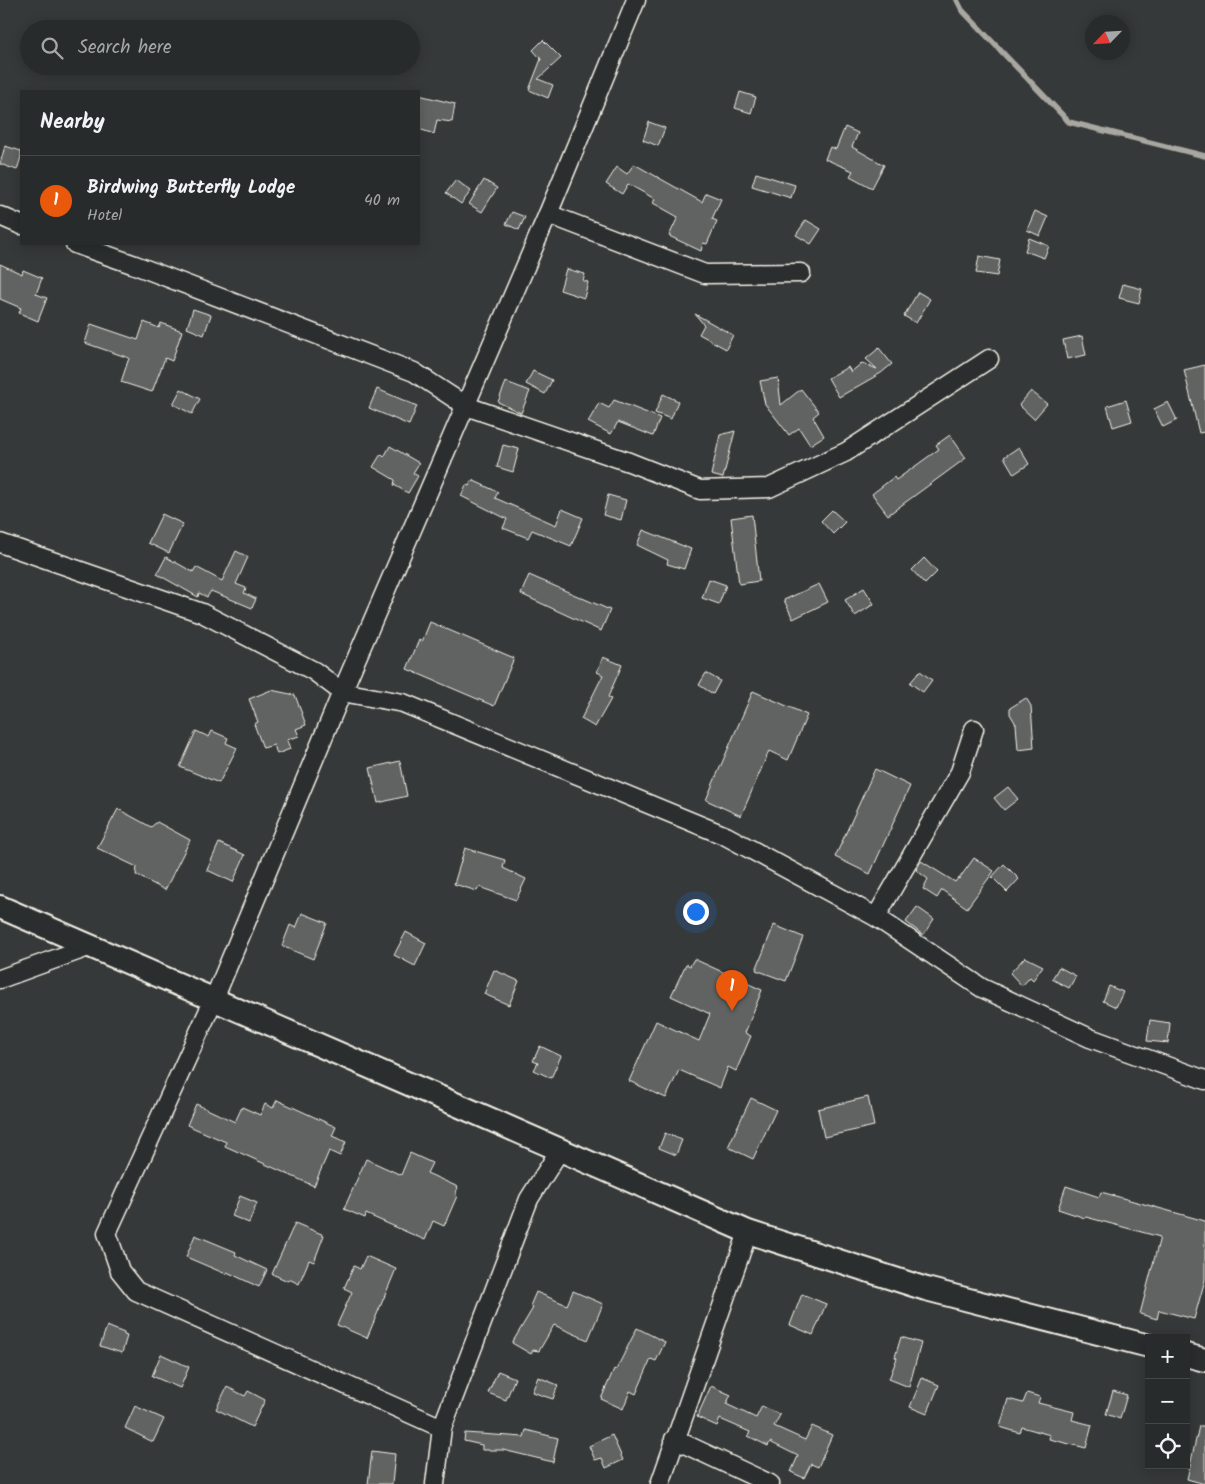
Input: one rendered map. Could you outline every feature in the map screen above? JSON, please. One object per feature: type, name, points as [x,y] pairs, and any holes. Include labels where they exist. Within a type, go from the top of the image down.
[{"type":"main road","points":[[0,907],[748,1232],[926,1289],[1145,1345]]},
{"type":"main road","points":[[1190,1356],[1205,1360]]},
{"type":"street","points":[[442,1428],[136,1291],[120,1271],[107,1234],[214,1000],[342,692],[548,214],[636,0]]},
{"type":"street","points":[[548,214],[705,274],[801,273]]},
{"type":"street","points":[[0,216],[20,225]]},
{"type":"street","points":[[78,245],[136,265],[414,372],[466,406],[629,462],[700,490],[770,488],[846,452],[990,359]]},
{"type":"street","points":[[0,543],[202,613],[314,671],[342,692],[404,704],[726,836],[876,917],[982,988],[1090,1038],[1205,1080]]},
{"type":"street","points":[[876,917],[960,772],[974,729]]},
{"type":"street","points":[[0,979],[91,946]]},
{"type":"street","points":[[435,1484],[442,1428],[528,1200],[560,1150]]},
{"type":"street","points":[[660,1484],[674,1439],[748,1232]]},
{"type":"street","points":[[674,1439],[770,1484]]},
{"type":"building","points":[[543,40],[561,58],[538,79],[553,85],[548,98],[529,90],[541,59],[533,50]]},
{"type":"building","points":[[740,92],[756,97],[751,113],[735,108]]},
{"type":"building","points":[[420,95],[455,104],[452,122],[437,120],[434,134],[420,129]]},
{"type":"building","points":[[649,122],[665,128],[658,146],[643,140]]},
{"type":"building","points":[[845,127],[858,133],[852,147],[884,165],[872,188],[850,176],[853,171],[825,159],[830,147],[836,149]]},
{"type":"building","points":[[5,146],[20,151],[17,170],[0,164]]},
{"type":"building","points":[[634,164],[702,202],[706,193],[721,199],[712,219],[717,221],[707,244],[703,243],[701,251],[669,236],[678,217],[653,203],[655,199],[628,184],[622,194],[606,184],[617,167],[627,174]]},
{"type":"building","points":[[756,173],[795,185],[791,198],[752,186]]},
{"type":"building","points":[[456,180],[471,191],[461,204],[446,193]]},
{"type":"building","points":[[484,180],[497,188],[482,212],[469,204]]},
{"type":"building","points":[[1035,211],[1048,217],[1040,236],[1027,230]]},
{"type":"building","points":[[512,212],[525,217],[519,230],[506,224]]},
{"type":"building","points":[[806,220],[821,229],[811,244],[796,235]]},
{"type":"building","points":[[1029,238],[1049,246],[1044,258],[1025,251]]},
{"type":"building","points":[[979,256],[1000,260],[997,276],[976,273]]},
{"type":"building","points":[[0,264],[22,274],[23,270],[42,278],[36,294],[47,298],[38,321],[19,313],[21,308],[0,299]]},
{"type":"building","points":[[566,269],[585,274],[583,281],[588,282],[584,298],[560,290]]},
{"type":"building","points":[[1123,284],[1142,289],[1139,303],[1119,298]]},
{"type":"building","points":[[918,292],[930,299],[916,323],[904,316]]},
{"type":"building","points":[[193,309],[211,315],[204,335],[187,328]]},
{"type":"building","points":[[695,314],[733,335],[726,349],[699,334],[704,325]]},
{"type":"building","points":[[144,322],[159,328],[161,323],[182,331],[172,361],[165,358],[152,392],[121,382],[129,358],[85,343],[91,324],[138,340]]},
{"type":"building","points":[[1082,336],[1086,355],[1067,359],[1063,340]]},
{"type":"building","points":[[879,348],[892,364],[881,373],[839,397],[828,378],[848,367],[851,372],[862,363],[877,369],[866,359]]},
{"type":"building","points":[[1205,365],[1205,432],[1199,433],[1184,370]]},
{"type":"building","points":[[533,371],[552,380],[545,394],[526,384]]},
{"type":"building","points":[[778,378],[781,405],[801,389],[819,412],[813,417],[824,436],[810,445],[799,428],[789,435],[765,404],[760,381]]},
{"type":"building","points":[[506,382],[530,391],[521,413],[498,402]]},
{"type":"building","points":[[181,389],[200,399],[192,414],[173,404]]},
{"type":"building","points":[[377,389],[417,406],[409,425],[369,408]]},
{"type":"building","points":[[1031,391],[1047,404],[1034,419],[1019,405]]},
{"type":"building","points":[[663,394],[678,401],[671,419],[655,413]]},
{"type":"building","points":[[614,400],[660,418],[653,436],[618,422],[611,434],[588,422],[599,403],[609,408]]},
{"type":"building","points":[[1126,400],[1132,421],[1113,427],[1107,406]]},
{"type":"building","points":[[1168,402],[1177,420],[1163,427],[1154,409]]},
{"type":"building","points":[[735,431],[723,478],[711,475],[720,435]]},
{"type":"building","points":[[950,435],[966,458],[888,515],[872,494],[894,477],[896,480],[939,449],[936,445]]},
{"type":"building","points":[[503,445],[519,449],[513,472],[497,467]]},
{"type":"building","points":[[390,446],[419,463],[413,473],[418,476],[408,493],[394,485],[395,480],[373,467],[381,454],[384,457]]},
{"type":"building","points":[[1019,447],[1029,464],[1014,474],[1004,457]]},
{"type":"building","points":[[472,480],[498,492],[495,498],[556,525],[562,509],[583,518],[571,546],[532,530],[528,538],[503,528],[507,519],[461,496],[466,485],[469,486]]},
{"type":"building","points":[[608,495],[626,500],[621,520],[603,515]]},
{"type":"building","points":[[832,510],[845,522],[833,534],[821,521]]},
{"type":"building","points":[[162,514],[183,524],[169,553],[148,543]]},
{"type":"building","points":[[752,515],[759,581],[739,584],[731,518]]},
{"type":"building","points":[[643,530],[691,549],[684,569],[667,564],[668,560],[637,545]]},
{"type":"building","points":[[236,551],[248,557],[236,584],[246,588],[244,593],[256,599],[252,608],[211,591],[207,597],[199,593],[198,597],[157,574],[166,557],[193,572],[196,567],[222,581]]},
{"type":"building","points":[[924,558],[937,572],[925,584],[912,570]]},
{"type":"building","points":[[529,575],[610,610],[601,631],[521,594]]},
{"type":"building","points":[[709,579],[726,585],[719,604],[702,598]]},
{"type":"building","points":[[819,584],[828,602],[793,619],[784,600]]},
{"type":"building","points":[[864,588],[874,604],[855,616],[845,600]]},
{"type":"building","points":[[430,622],[514,658],[494,706],[407,669],[419,640],[422,642]]},
{"type":"building","points":[[603,657],[622,665],[608,697],[611,699],[595,727],[581,719],[603,675],[597,672]]},
{"type":"building","points":[[920,671],[932,680],[923,692],[910,683]]},
{"type":"building","points":[[706,673],[720,681],[713,694],[699,685]]},
{"type":"building","points":[[271,690],[295,695],[306,725],[296,729],[299,736],[287,740],[290,749],[277,754],[274,745],[263,748],[254,724],[258,722],[249,699]]},
{"type":"building","points":[[753,691],[807,715],[788,760],[769,751],[741,816],[706,800]]},
{"type":"building","points":[[1026,698],[1031,706],[1034,748],[1018,750],[1016,724],[1010,714],[1010,708]]},
{"type":"building","points":[[196,731],[209,737],[212,731],[228,738],[226,743],[237,748],[219,783],[180,767]]},
{"type":"building","points":[[400,761],[407,796],[378,803],[370,768]]},
{"type":"building","points":[[875,769],[910,786],[870,874],[835,857]]},
{"type":"building","points":[[1008,787],[1018,799],[1004,810],[994,798]]},
{"type":"building","points":[[118,809],[151,827],[157,822],[190,840],[165,890],[136,875],[137,867],[97,848]]},
{"type":"building","points":[[219,843],[245,855],[233,882],[207,870]]},
{"type":"building","points":[[465,848],[505,860],[503,868],[526,879],[516,900],[479,887],[477,891],[454,884]]},
{"type":"building","points":[[974,858],[994,871],[967,908],[942,890],[937,898],[923,889],[928,879],[916,870],[921,861],[955,882]]},
{"type":"building","points":[[1004,864],[1019,879],[1007,892],[992,877]]},
{"type":"building","points":[[917,907],[934,919],[923,935],[906,922]]},
{"type":"building","points":[[302,913],[327,923],[313,959],[282,946],[290,925],[296,928]]},
{"type":"building","points":[[774,925],[803,937],[786,981],[756,970]]},
{"type":"building","points":[[406,932],[426,943],[415,966],[394,955]]},
{"type":"building","points":[[1025,957],[1043,966],[1033,980],[1030,977],[1022,986],[1010,973]]},
{"type":"building","points":[[694,959],[762,990],[745,1033],[751,1036],[736,1071],[728,1067],[720,1088],[679,1070],[666,1098],[629,1081],[656,1021],[699,1041],[710,1014],[671,996],[686,964],[690,966]]},
{"type":"building","points":[[1059,967],[1076,976],[1069,988],[1052,979]]},
{"type":"building","points":[[494,970],[519,981],[509,1005],[484,994]]},
{"type":"building","points":[[1109,986],[1123,992],[1116,1007],[1103,1001]]},
{"type":"building","points":[[1150,1020],[1170,1023],[1168,1043],[1147,1041]]},
{"type":"building","points":[[540,1046],[561,1056],[551,1078],[534,1070],[538,1063],[533,1061]]},
{"type":"building","points":[[868,1097],[874,1126],[824,1137],[818,1109]]},
{"type":"building","points":[[751,1098],[776,1110],[753,1159],[728,1147]]},
{"type":"building","points":[[277,1100],[336,1127],[332,1136],[346,1142],[340,1156],[329,1151],[314,1186],[225,1146],[226,1142],[187,1125],[196,1104],[235,1122],[242,1107],[260,1115],[265,1104],[273,1108]]},
{"type":"building","points":[[665,1133],[682,1140],[676,1155],[659,1148]]},
{"type":"building","points":[[410,1153],[432,1163],[427,1173],[458,1187],[455,1195],[457,1196],[444,1226],[433,1221],[425,1240],[366,1214],[365,1218],[344,1209],[366,1159],[401,1175]]},
{"type":"building","points":[[1066,1186],[1099,1197],[1101,1192],[1205,1221],[1205,1280],[1194,1319],[1159,1310],[1157,1319],[1140,1314],[1160,1237],[1085,1218],[1058,1209]]},
{"type":"building","points":[[240,1196],[257,1203],[249,1223],[232,1216]]},
{"type":"building","points":[[295,1223],[324,1235],[314,1262],[309,1260],[299,1284],[272,1274]]},
{"type":"building","points":[[195,1235],[236,1252],[235,1255],[267,1270],[259,1287],[227,1272],[226,1274],[186,1257]]},
{"type":"building","points":[[366,1256],[396,1269],[367,1338],[337,1325],[352,1292],[344,1288],[354,1266],[360,1269]]},
{"type":"building","points":[[573,1291],[603,1304],[588,1340],[554,1325],[539,1351],[533,1350],[531,1354],[512,1343],[533,1308],[530,1306],[536,1292],[567,1305]]},
{"type":"building","points":[[802,1294],[826,1304],[813,1335],[790,1325]]},
{"type":"building","points":[[107,1326],[127,1336],[122,1353],[100,1346]]},
{"type":"building","points":[[637,1328],[665,1342],[656,1361],[651,1359],[636,1394],[630,1391],[623,1409],[601,1399],[614,1369],[616,1370]]},
{"type":"building","points":[[901,1337],[921,1343],[909,1387],[889,1379],[897,1358],[895,1357]]},
{"type":"building","points":[[161,1354],[189,1367],[180,1388],[152,1376]]},
{"type":"building","points":[[498,1371],[515,1378],[506,1400],[488,1393]]},
{"type":"building","points":[[538,1377],[558,1385],[553,1399],[532,1392]]},
{"type":"building","points":[[922,1378],[939,1385],[927,1414],[910,1407]]},
{"type":"building","points":[[711,1386],[731,1395],[726,1404],[756,1418],[762,1406],[780,1415],[774,1426],[805,1440],[812,1426],[832,1435],[818,1467],[811,1464],[804,1478],[791,1472],[798,1456],[770,1442],[768,1446],[748,1436],[750,1432],[720,1419],[717,1426],[697,1417]]},
{"type":"building","points":[[227,1387],[245,1396],[248,1391],[265,1400],[252,1427],[216,1409]]},
{"type":"building","points":[[1113,1391],[1127,1395],[1120,1419],[1106,1414]]},
{"type":"building","points":[[1027,1393],[1040,1397],[1038,1403],[1074,1412],[1072,1420],[1092,1425],[1086,1448],[1049,1439],[1050,1435],[1022,1427],[1020,1433],[1000,1427],[1008,1399],[1023,1403]]},
{"type":"building","points":[[135,1406],[164,1419],[153,1442],[125,1428]]},
{"type":"building","points":[[1199,1426],[1205,1426],[1205,1484],[1187,1479]]},
{"type":"building","points":[[526,1430],[558,1438],[553,1462],[503,1450],[482,1450],[482,1445],[464,1441],[465,1433],[524,1437]]},
{"type":"building","points":[[612,1435],[623,1460],[606,1468],[602,1458],[595,1460],[589,1446]]},
{"type":"building","points":[[372,1451],[395,1454],[392,1484],[368,1484]]},
{"type":"waterway","points":[[957,0],[962,10],[1069,122],[1205,156]]},
{"type":"place","name":"Birdwing Butterfly Lodge","points":[[732,1011]]}]
